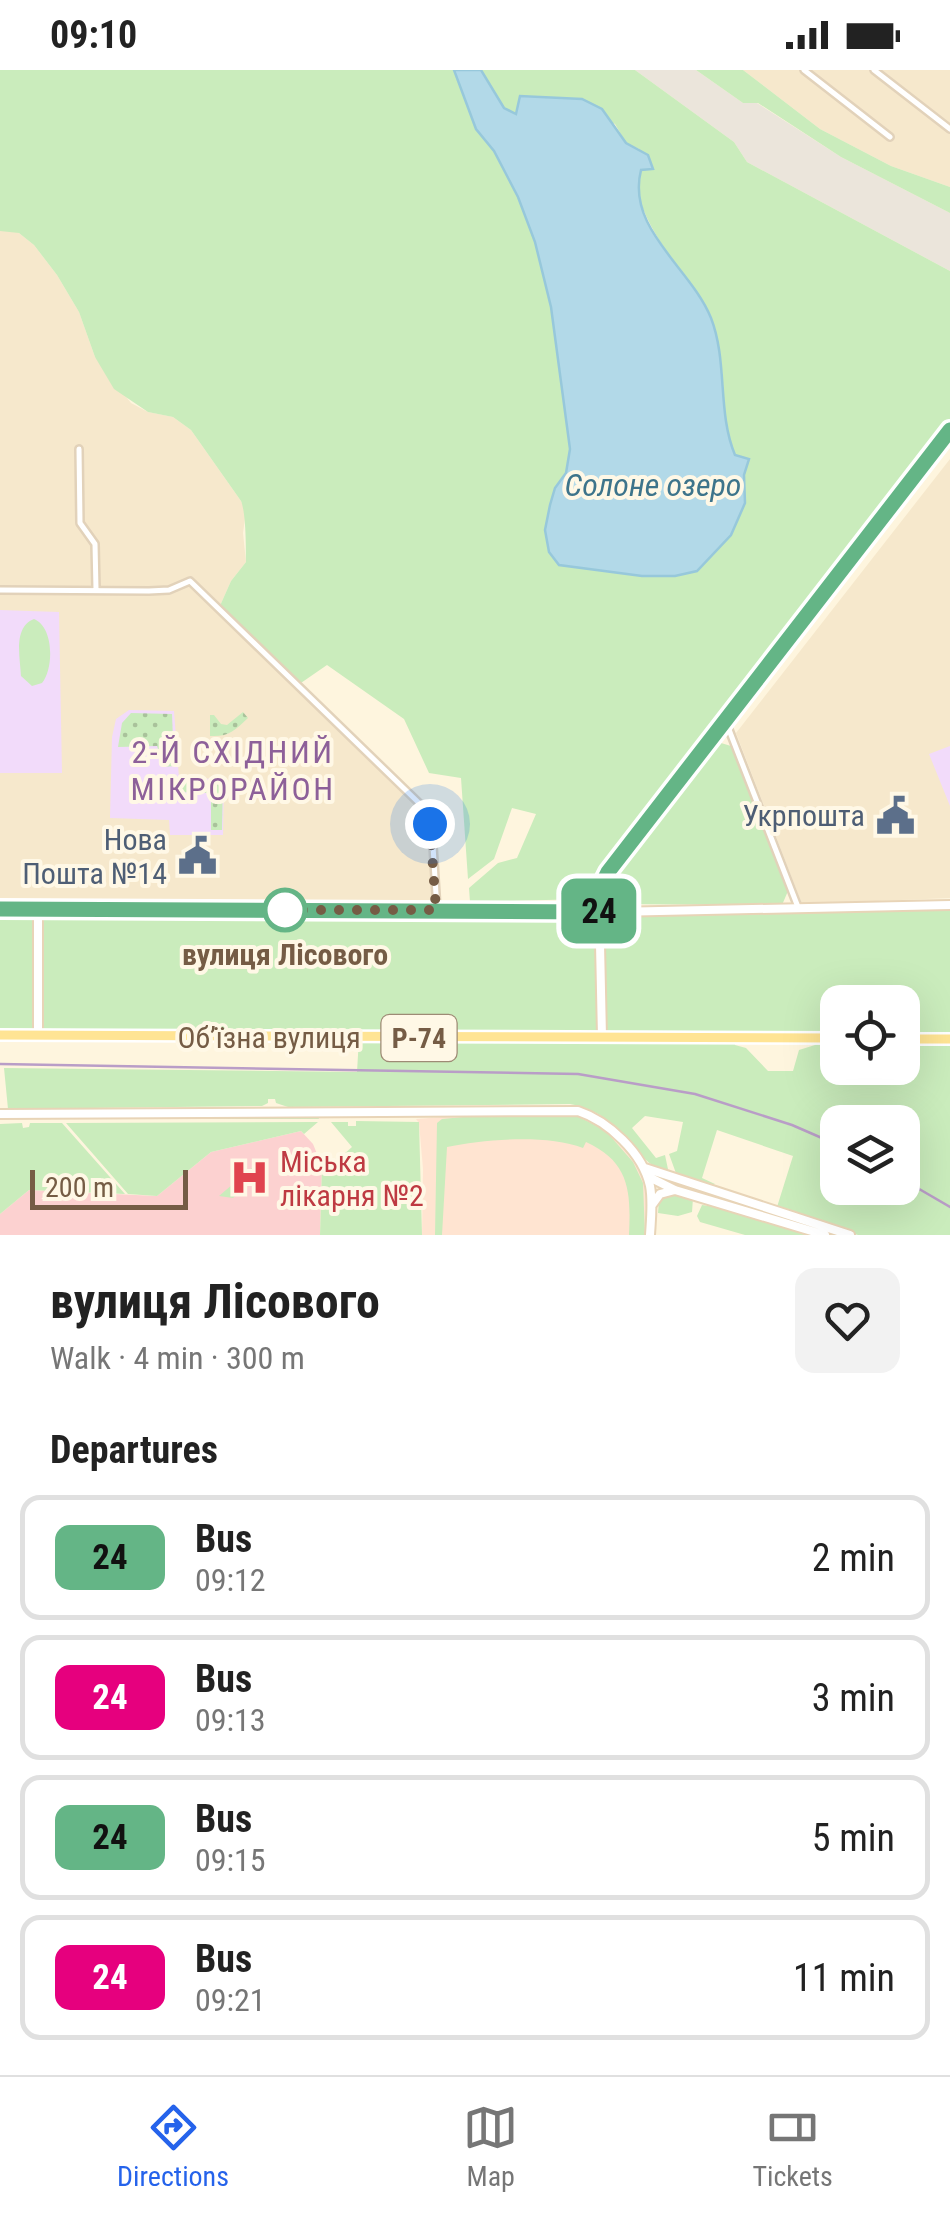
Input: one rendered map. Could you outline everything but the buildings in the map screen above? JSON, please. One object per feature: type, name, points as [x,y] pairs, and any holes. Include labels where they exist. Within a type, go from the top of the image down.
[{"type":"main road","name":"Обʼїзна вулиця","points":[[0,1035],[820,1038]]},
{"type":"main road","points":[[920,1039],[950,1039]]},
{"type":"street","points":[[804,70],[890,137]]},
{"type":"street","points":[[874,70],[950,129]]},
{"type":"street","points":[[602,1038],[599,912],[600,888],[608,872],[950,430]]},
{"type":"street","points":[[79,448],[80,523],[96,544],[96,589]]},
{"type":"street","points":[[0,590],[169,590],[190,581],[420,804],[432,830],[436,910]]},
{"type":"street","points":[[726,721],[799,910]]},
{"type":"street","points":[[0,909],[599,912],[950,905]]},
{"type":"street","points":[[38,908],[38,1036]]},
{"type":"street","points":[[0,1114],[570,1109],[606,1124],[648,1177],[650,1235]]},
{"type":"street","points":[[641,1166],[850,1235]]},
{"type":"street","points":[[648,1177],[675,1190],[825,1235]]},
{"type":"street","points":[[651,1206],[660,1194],[675,1190]]},
{"type":"shaded area","points":[[635,70],[696,70],[743,103],[757,103],[841,157],[950,213],[950,271],[747,162],[734,142]]},
{"type":"shaded area","points":[[743,70],[950,70],[950,187],[891,166],[820,129]]},
{"type":"shaded area","points":[[9,229],[34,245],[57,275],[79,312],[95,357],[131,403],[148,412],[173,417],[191,430],[241,501],[246,511],[246,562],[231,581],[219,608],[425,811],[431,824],[437,910],[0,909],[0,231]]},
{"type":"shaded area","points":[[950,459],[950,898],[802,904],[736,733]]},
{"type":"shaded area","points":[[0,610],[59,612],[62,773],[0,773]]},
{"type":"shaded area","points":[[129,710],[174,711],[179,778],[224,779],[223,835],[170,835],[169,820],[110,818],[112,737],[116,719]]},
{"type":"shaded area","points":[[950,746],[950,806],[929,754]]},
{"type":"shaded area","points":[[483,1114],[577,1115],[605,1128],[634,1160],[645,1182],[647,1235],[422,1235],[423,1169],[416,1119]]},
{"type":"shaded area","name":"Міська лікарня №2","points":[[301,1131],[313,1144],[322,1166],[320,1235],[0,1235],[0,1214],[29,1190],[157,1196],[211,1152]]},
{"type":"green space","points":[[0,70],[454,70],[476,129],[494,151],[518,197],[535,242],[552,312],[570,449],[566,473],[555,488],[560,565],[643,576],[675,576],[745,503],[744,475],[749,460],[735,455],[730,440],[715,334],[654,231],[638,194],[639,149],[626,143],[615,124],[558,98],[521,96],[517,114],[504,108],[481,70],[635,70],[734,142],[747,162],[950,271],[950,419],[584,899],[470,902],[469,888],[498,863],[517,858],[536,814],[512,808],[494,859],[468,879],[461,778],[429,773],[404,719],[327,665],[298,685],[219,608],[231,581],[246,562],[241,501],[191,430],[173,417],[148,412],[114,389],[95,357],[79,312],[57,275],[34,245],[19,233],[0,231]]},
{"type":"green space","points":[[696,70],[743,70],[820,129],[891,166],[950,187],[950,213],[841,157],[758,103],[743,103]]},
{"type":"green space","points":[[34,619],[45,630],[50,658],[42,683],[32,686],[21,676],[19,643],[23,629]]},
{"type":"green space","points":[[243,712],[248,718],[235,730],[210,736],[210,715],[227,725]]},
{"type":"green space","points":[[131,713],[172,714],[174,766],[164,767],[157,746],[118,747],[122,723]]},
{"type":"green space","points":[[714,744],[731,746],[788,891],[782,905],[611,904],[605,891],[612,876]]},
{"type":"green space","points":[[176,780],[223,781],[222,830],[211,830],[211,793],[176,792]]},
{"type":"green space","points":[[950,905],[950,1235],[858,1235],[777,1207],[793,1156],[717,1130],[702,1178],[715,1184],[709,1187],[677,1176],[669,1154],[677,1151],[683,1122],[645,1116],[632,1128],[656,1158],[665,1155],[669,1174],[643,1157],[603,1117],[570,1104],[288,1107],[268,1099],[262,1106],[8,1109],[4,1068],[357,1072],[359,1038],[0,1035],[0,909]],"holes":[[[734,1038],[816,1038],[815,1045],[799,1050],[793,1071],[768,1071],[746,1048],[735,1045]]]},
{"type":"green space","points":[[484,1115],[577,1116],[605,1130],[633,1162],[643,1183],[645,1235],[629,1235],[625,1180],[601,1150],[586,1142],[583,1148],[516,1139],[447,1147],[442,1235],[435,1235],[437,1123],[442,1119]]},
{"type":"green space","points":[[41,1117],[319,1119],[35,1119]]},
{"type":"green space","points":[[356,1121],[419,1122],[422,1235],[320,1235],[322,1166],[326,1170],[352,1147],[331,1122],[356,1126]]},
{"type":"green space","points":[[318,1122],[304,1134],[301,1131],[211,1152],[157,1196],[128,1194],[66,1123]]},
{"type":"green space","points":[[22,1123],[23,1128],[30,1123],[62,1123],[125,1194],[29,1190],[0,1214],[0,1124]]},
{"type":"green space","points":[[261,1160],[268,1166],[233,1198],[219,1196]]},
{"type":"green space","points":[[671,1193],[693,1198],[692,1212],[678,1216],[658,1213],[659,1200]]},
{"type":"green space","points":[[702,1205],[812,1235],[745,1235],[700,1222],[697,1216]]},
{"type":"water","name":"Солоне озеро","points":[[454,70],[481,70],[504,108],[516,114],[520,96],[582,99],[602,109],[626,143],[648,155],[653,169],[641,170],[639,191],[643,211],[651,230],[711,318],[729,439],[735,455],[749,459],[744,475],[745,503],[731,535],[697,571],[642,576],[559,565],[549,552],[545,530],[550,505],[555,488],[566,473],[570,449],[551,307],[535,242],[518,197],[494,151],[476,129]]},
{"type":"tram line","points":[[0,1064],[578,1074],[695,1094],[820,1137]]},
{"type":"tram line","points":[[920,1190],[950,1207]]},
{"type":"bus line","name":"24","points":[[0,909],[599,912],[600,888],[608,872],[950,430]]},
{"type":"place","name":"Укрпошта","points":[[895,815]]},
{"type":"place","name":"Нова Пошта №14","points":[[197,856]]},
{"type":"place","name":"вулиця Лісового","points":[[285,910]]},
{"type":"place","name":"Міська лікарня №2","points":[[250,1178]]},
{"type":"district","name":"2-Й СХІДНИЙ МІКРОРАЙОН","points":[[233,770]]},
{"type":"route","points":[[285,910],[436,910],[430,824]]}]
